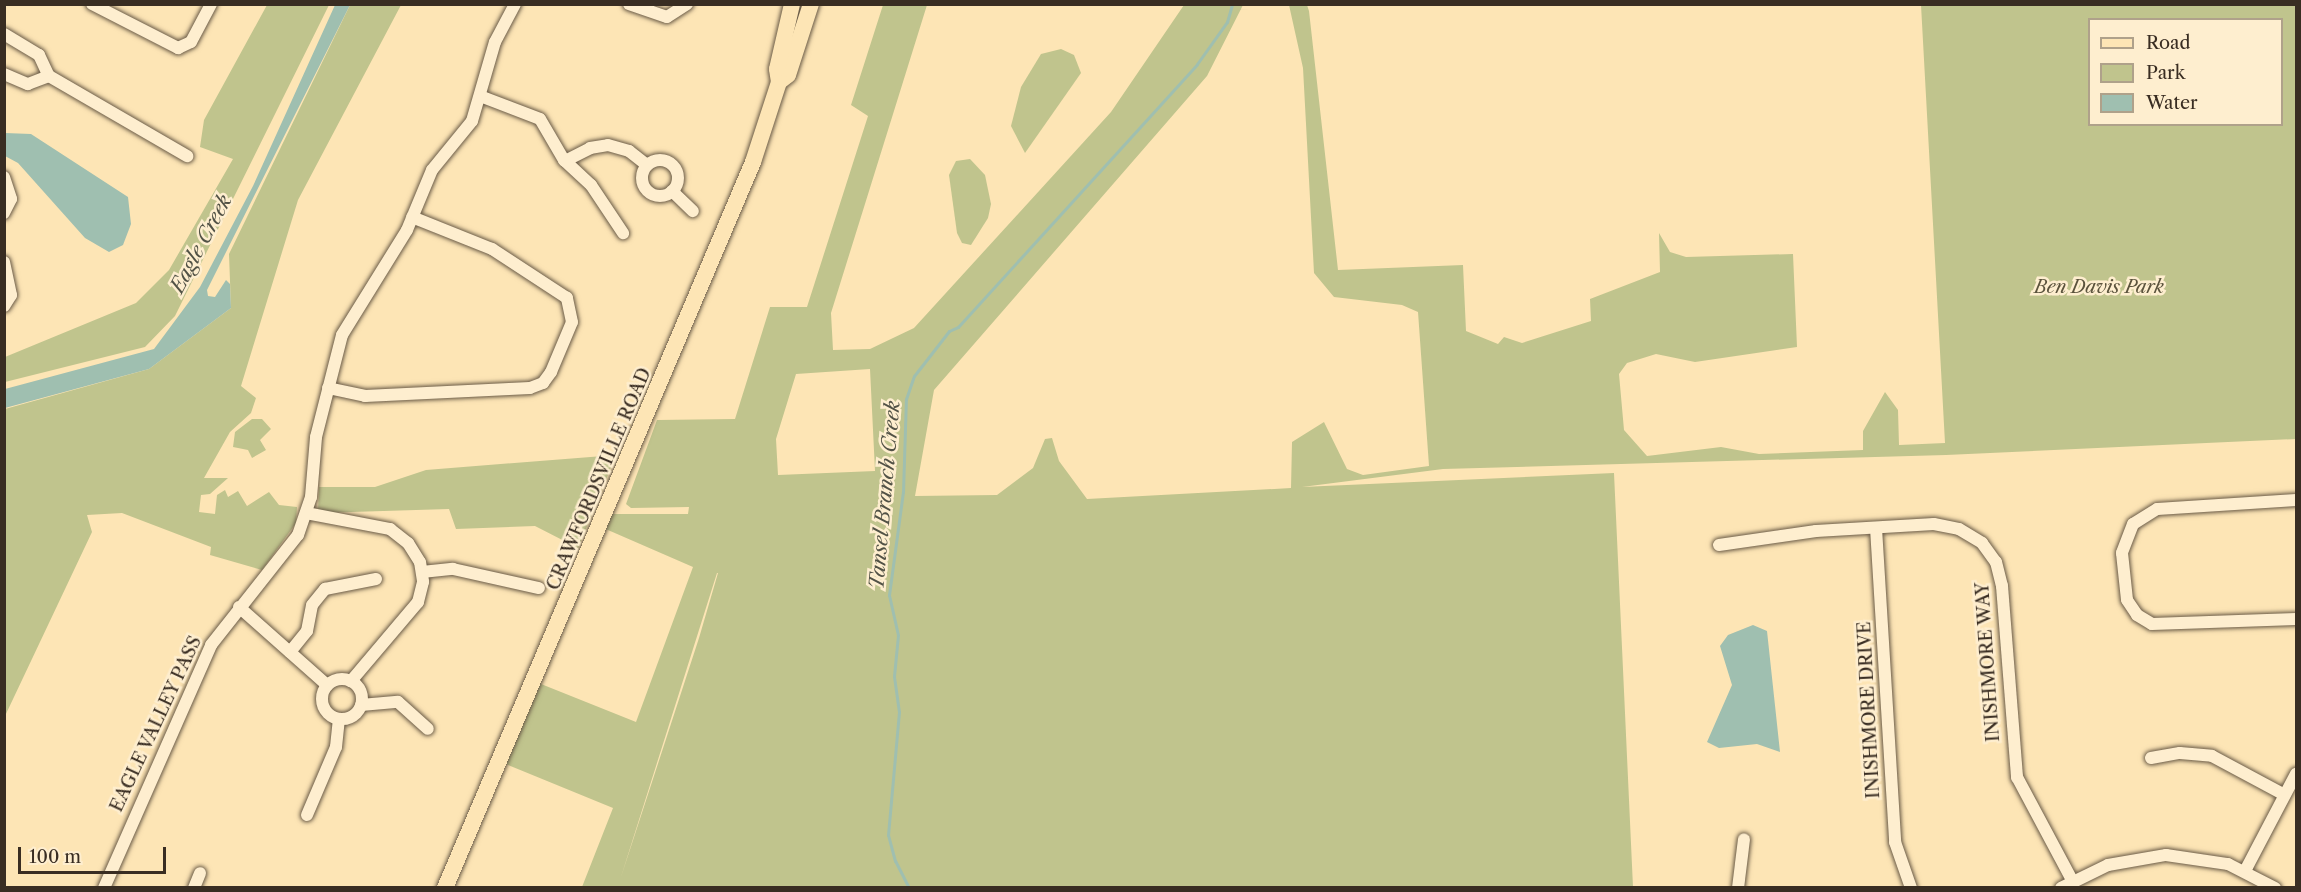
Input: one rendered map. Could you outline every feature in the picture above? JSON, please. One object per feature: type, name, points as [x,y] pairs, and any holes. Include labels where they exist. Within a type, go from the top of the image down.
[{"type":"main road","name":"CRAWFORDSVILLE ROAD","points":[[445,888],[711,266],[768,124],[779,82],[777,69],[792,4]]},
{"type":"main road","name":"CRAWFORDSVILLE ROAD","points":[[779,82],[788,75],[811,4]]},
{"type":"street","points":[[92,4],[169,45],[183,47],[191,42],[211,4]]},
{"type":"street","name":"EAGLE VALLEY PASS","points":[[104,888],[203,661],[239,607],[286,554],[306,513],[328,388],[349,318],[412,217],[432,170],[467,130],[480,96],[495,42],[515,4]]},
{"type":"street","points":[[629,4],[667,17],[687,4]]},
{"type":"street","points":[[4,34],[39,55],[50,76],[187,156]]},
{"type":"street","points":[[4,74],[28,84],[50,76]]},
{"type":"street","points":[[480,96],[540,119],[565,161],[591,185],[623,232]]},
{"type":"street","points":[[565,161],[586,149],[608,145],[629,151],[646,165]]},
{"type":"street","points":[[658,160],[673,166],[678,178],[672,190],[660,196],[647,191],[642,178],[646,165],[658,160]]},
{"type":"street","points":[[4,177],[11,199],[4,213]]},
{"type":"street","points":[[672,190],[693,211]]},
{"type":"street","points":[[328,388],[365,396],[538,386],[551,372],[572,321],[567,297],[492,249],[412,217]]},
{"type":"street","points":[[4,262],[11,295],[4,306]]},
{"type":"street","points":[[2296,501],[2160,508],[2133,524],[2123,546],[2124,589],[2131,607],[2144,620],[2167,626],[2296,619]]},
{"type":"street","points":[[306,513],[390,529],[411,546],[422,572],[422,592],[412,613],[351,681]]},
{"type":"street","name":"INISHMORE WAY","points":[[1719,545],[1876,528],[1948,525],[1971,535],[1992,556],[2002,586],[2017,777],[2073,880]]},
{"type":"street","name":"INISHMORE DRIVE","points":[[1876,528],[1895,842],[1911,888]]},
{"type":"street","points":[[422,572],[453,568],[539,588]]},
{"type":"street","points":[[290,652],[307,631],[312,605],[325,589],[376,579]]},
{"type":"street","points":[[239,607],[327,685]]},
{"type":"street","points":[[338,678],[351,681],[361,691],[361,705],[352,716],[339,719],[322,706],[327,685],[338,678]]},
{"type":"street","points":[[361,705],[398,702],[428,729]]},
{"type":"street","points":[[307,815],[336,747],[339,719]]},
{"type":"street","points":[[2151,758],[2180,753],[2212,756],[2283,794]]},
{"type":"street","points":[[2245,871],[2283,794],[2296,774]]},
{"type":"street","points":[[1738,888],[1744,839]]},
{"type":"street","points":[[2061,888],[2073,880],[2113,863],[2157,855],[2206,858],[2245,871],[2275,888]]},
{"type":"street","points":[[194,888],[200,873]]},
{"type":"green space","points":[[267,5],[329,5],[175,316],[145,347],[5,382],[5,357],[136,303],[169,270],[233,159],[200,147],[204,120]]},
{"type":"green space","points":[[350,5],[401,5],[298,200],[241,386],[256,398],[251,413],[230,432],[204,478],[228,478],[210,494],[201,495],[199,512],[215,514],[217,495],[225,490],[228,497],[238,491],[247,506],[269,492],[279,505],[297,507],[296,523],[262,570],[210,555],[211,547],[122,513],[87,515],[92,532],[5,716],[5,409],[149,369],[231,308],[229,254]]},
{"type":"green space","name":"Ben Davis Park","points":[[883,5],[927,5],[831,313],[833,350],[870,349],[914,328],[1111,112],[1184,5],[1243,5],[1207,76],[934,390],[915,496],[997,495],[1033,468],[1045,439],[1052,438],[1059,461],[1087,499],[1291,488],[1292,442],[1324,422],[1347,469],[1363,475],[1429,466],[1418,312],[1402,305],[1334,297],[1314,273],[1303,68],[1289,5],[1307,5],[1309,11],[1338,270],[1463,265],[1466,331],[1498,344],[1504,337],[1522,343],[1591,321],[1590,299],[1660,272],[1659,233],[1670,252],[1686,257],[1793,254],[1797,347],[1695,362],[1656,354],[1627,363],[1619,374],[1624,430],[1647,456],[1721,447],[1759,454],[1863,450],[1863,431],[1885,392],[1898,410],[1899,445],[1945,443],[1921,5],[2296,5],[2296,439],[1946,455],[1443,469],[1302,487],[1614,473],[1633,887],[582,887],[613,808],[501,762],[536,682],[636,722],[693,567],[601,527],[605,514],[688,514],[689,507],[631,508],[626,504],[657,420],[735,419],[770,307],[807,307],[868,116],[851,105]],"holes":[[[870,369],[875,471],[778,475],[776,439],[796,374]],[[717,573],[699,638],[620,880]]]},
{"type":"green space","points":[[1061,49],[1074,55],[1081,73],[1025,153],[1011,126],[1021,87],[1041,54]]},
{"type":"green space","points":[[970,159],[985,175],[991,204],[988,218],[971,245],[962,243],[957,233],[949,175],[956,161]]},
{"type":"green space","points":[[252,419],[262,419],[271,429],[260,440],[266,450],[252,458],[248,450],[233,447],[235,432]]},
{"type":"green space","points":[[616,455],[578,548],[535,526],[456,529],[449,509],[318,513],[319,487],[375,487],[426,470]]},
{"type":"water","name":"Eagle Creek","points":[[335,5],[350,5],[207,290],[208,296],[215,297],[226,280],[230,284],[231,308],[149,369],[5,408],[5,389],[154,349],[200,287],[253,186]]},
{"type":"water","points":[[5,133],[31,134],[128,197],[131,224],[123,245],[109,252],[85,238],[18,163],[5,156]]},
{"type":"water","points":[[1753,625],[1767,631],[1780,752],[1757,744],[1719,748],[1707,742],[1732,685],[1720,646],[1728,635]]},
{"type":"waterway","name":"Tansel Branch Creek","points":[[909,888],[895,861],[888,835],[899,712],[894,676],[898,635],[889,595],[903,492],[906,399],[914,376],[949,331],[958,327],[1197,64],[1227,22],[1232,4]]}]
